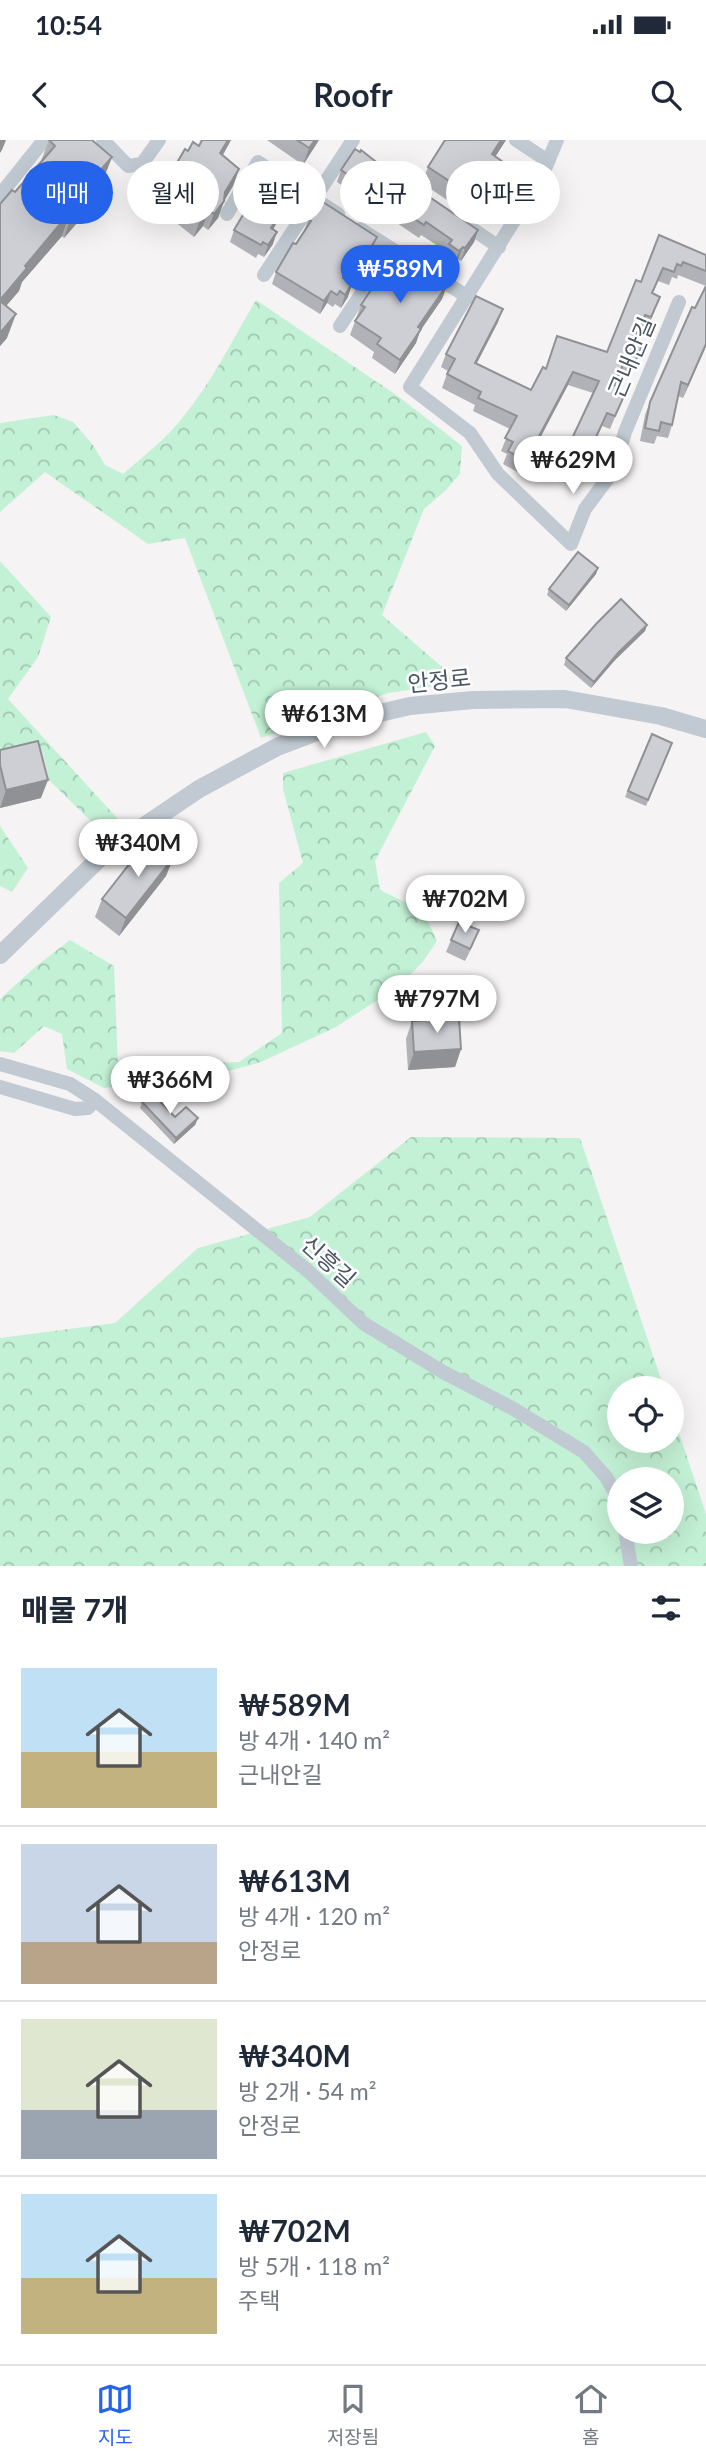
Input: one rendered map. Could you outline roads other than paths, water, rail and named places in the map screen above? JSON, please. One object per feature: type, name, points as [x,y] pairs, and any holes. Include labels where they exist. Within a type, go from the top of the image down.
[{"type":"street","points":[[0,195],[44,140]]},
{"type":"street","points":[[103,140],[128,166],[142,164],[159,140]]},
{"type":"street","points":[[326,178],[353,140]]},
{"type":"street","points":[[516,140],[548,161]]},
{"type":"street","name":"근내안길","points":[[548,161],[557,140]]},
{"type":"street","points":[[226,214],[233,203]]},
{"type":"street","points":[[326,206],[468,297]]},
{"type":"street","points":[[264,275],[296,224]]},
{"type":"street","points":[[465,224],[499,247]]},
{"type":"street","name":"근내안길","points":[[513,224],[410,387],[470,433],[498,474],[571,544],[585,509],[614,470],[625,432],[679,302]]},
{"type":"street","points":[[340,326],[391,249]]},
{"type":"street","name":"안정로","points":[[0,955],[107,851],[199,789],[277,747],[345,721],[410,706],[472,700],[565,699],[661,716],[706,729]]},
{"type":"street","name":"신흥길","points":[[0,1064],[70,1084],[95,1100],[308,1271],[363,1323],[584,1452],[607,1479]]},
{"type":"street","points":[[0,1087],[75,1109],[89,1108],[95,1100]]},
{"type":"street","points":[[627,1544],[631,1566]]}]
